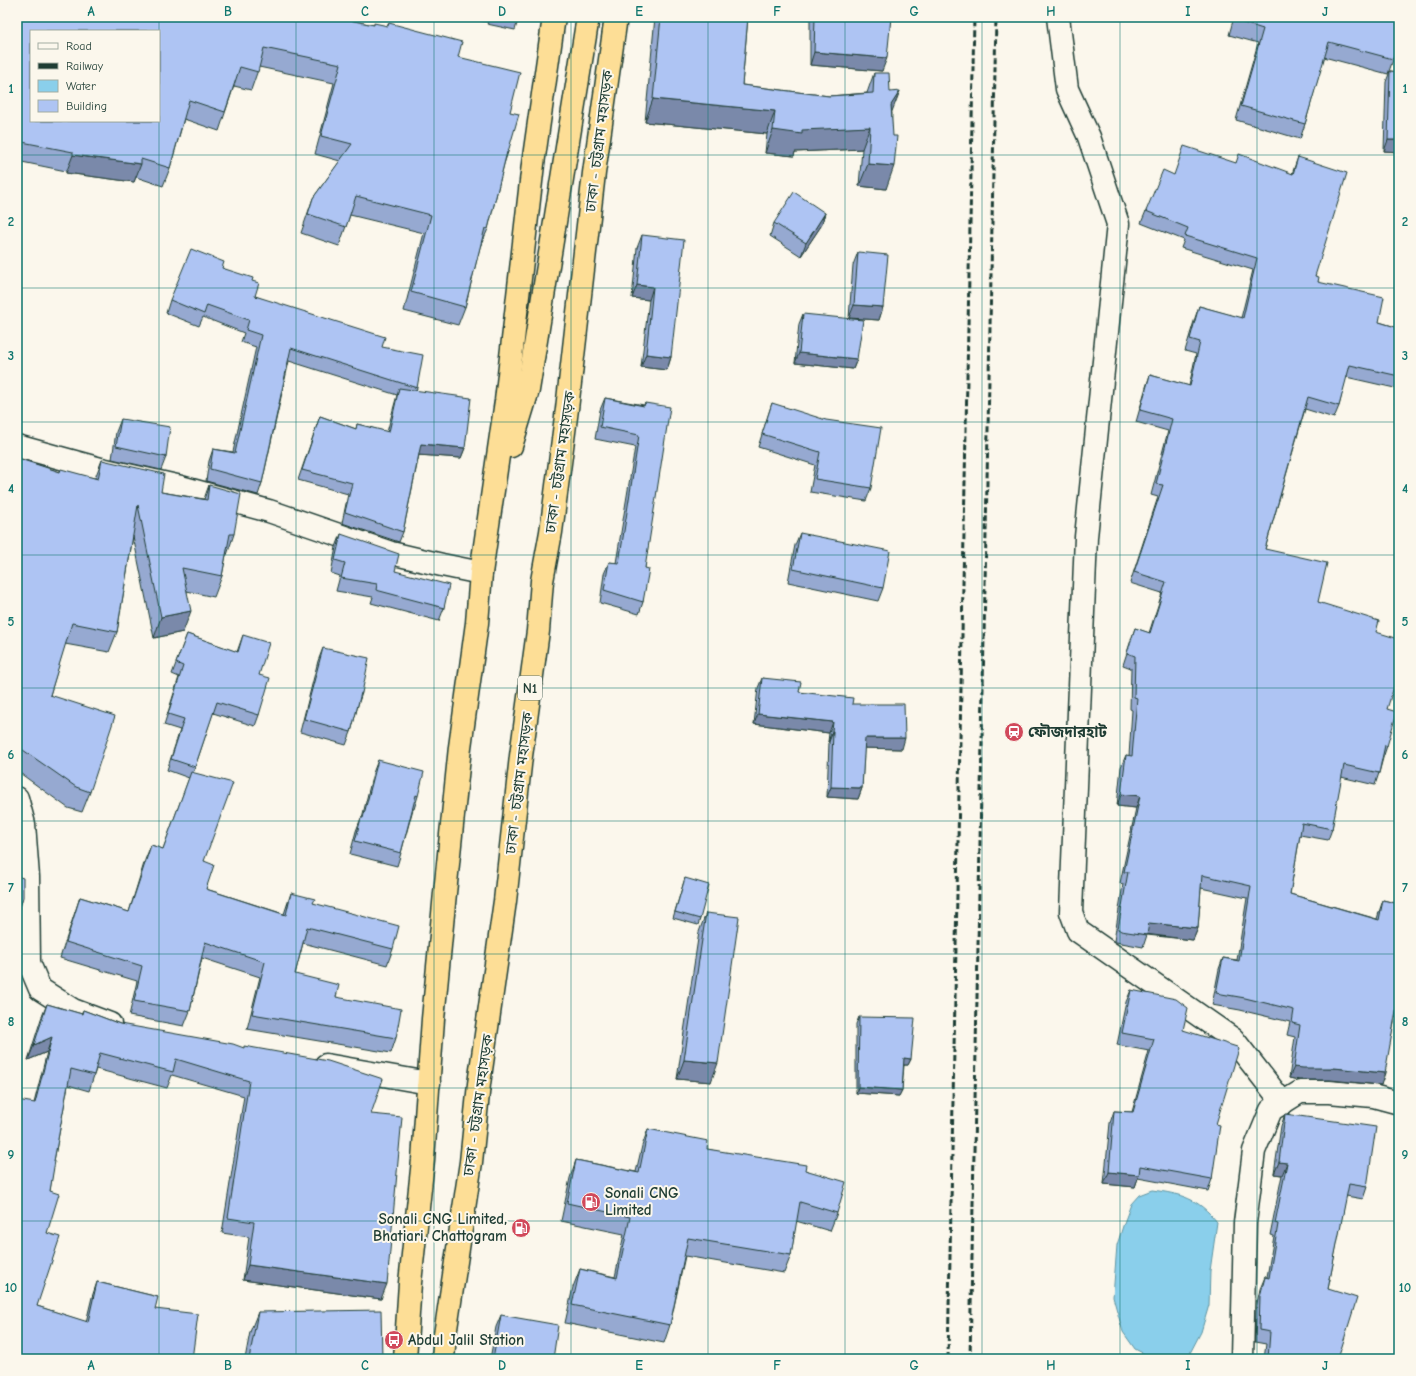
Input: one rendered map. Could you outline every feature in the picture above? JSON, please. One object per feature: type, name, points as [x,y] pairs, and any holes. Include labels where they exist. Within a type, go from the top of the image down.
[{"type":"highway","points":[[405,1359],[410,1283],[423,1160],[444,893],[460,747],[477,623],[481,573],[492,506],[506,400],[533,164],[554,17]]},
{"type":"highway","points":[[492,506],[528,390],[588,17]]},
{"type":"highway","name":"ঢাকা - চট্টগ্রাম মহাসড়ক","points":[[444,1359],[446,1327],[471,1162],[479,1084],[505,901],[521,756],[538,631],[542,581],[551,532],[566,417],[594,173],[616,17]]},
{"type":"street","points":[[1058,17],[1067,90],[1089,137],[1118,224],[1086,537],[1071,912],[1078,931],[1233,1039],[1283,1103]]},
{"type":"street","points":[[17,446],[101,469],[181,487],[269,511],[391,553],[481,573]]},
{"type":"street","points":[[17,798],[24,824],[28,877],[29,963],[40,989],[74,1010],[117,1027],[132,1030]]},
{"type":"street","points":[[303,1061],[429,1082]]},
{"type":"street","points":[[1242,1359],[1245,1223],[1254,1151],[1271,1110],[1300,1092],[1329,1092],[1373,1096],[1399,1103]]},
{"type":"water","points":[[1152,1190],[1172,1193],[1188,1198],[1203,1207],[1217,1222],[1210,1271],[1209,1305],[1201,1332],[1189,1355],[1182,1359],[1154,1359],[1135,1349],[1123,1332],[1113,1297],[1117,1245],[1124,1223],[1131,1204],[1139,1195]]},
{"type":"building","points":[[17,17],[350,17],[349,20],[374,25],[374,23],[388,26],[389,23],[462,42],[458,57],[520,72],[510,112],[519,114],[507,152],[488,229],[485,228],[465,307],[411,292],[431,215],[356,196],[346,227],[308,214],[313,198],[352,144],[321,136],[341,64],[264,48],[258,72],[240,67],[225,112],[189,100],[170,168],[141,159],[141,164],[73,155],[73,152],[17,141]]},
{"type":"building","points":[[661,17],[748,17],[742,85],[829,96],[873,93],[874,73],[889,73],[890,92],[900,91],[891,105],[893,136],[897,136],[894,166],[868,164],[870,127],[802,130],[802,134],[773,130],[775,111],[653,99]]},
{"type":"building","points":[[815,17],[891,17],[887,58],[814,52]]},
{"type":"building","points":[[1235,17],[1399,17],[1399,43],[1393,59],[1329,42],[1305,124],[1241,106],[1263,29],[1234,20]]},
{"type":"building","points":[[1390,71],[1399,72],[1399,140],[1388,140]]},
{"type":"building","points":[[1184,146],[1236,163],[1239,154],[1293,174],[1298,157],[1347,173],[1315,276],[1319,277],[1318,282],[1384,297],[1379,322],[1399,328],[1399,376],[1350,365],[1339,406],[1308,397],[1265,549],[1327,563],[1318,602],[1379,621],[1376,632],[1399,639],[1399,671],[1387,709],[1397,712],[1387,746],[1385,745],[1379,773],[1344,765],[1332,829],[1302,823],[1290,894],[1379,920],[1383,900],[1399,904],[1399,1005],[1397,1005],[1385,1073],[1334,1068],[1294,1067],[1300,1025],[1292,1023],[1294,1010],[1245,998],[1216,993],[1223,958],[1239,961],[1251,886],[1202,875],[1198,928],[1149,923],[1147,935],[1121,931],[1118,929],[1128,872],[1124,872],[1140,796],[1121,794],[1126,755],[1132,756],[1137,698],[1134,697],[1135,656],[1127,653],[1135,628],[1150,633],[1166,582],[1134,572],[1163,485],[1156,484],[1172,419],[1140,410],[1150,375],[1190,386],[1200,342],[1190,339],[1199,306],[1243,318],[1257,258],[1185,236],[1188,228],[1146,211],[1163,170],[1174,175]]},
{"type":"building","points":[[794,192],[825,213],[806,243],[774,223]]},
{"type":"building","points":[[642,235],[684,240],[671,357],[646,354],[653,287],[637,285]]},
{"type":"building","points":[[191,249],[224,262],[222,268],[253,278],[252,281],[259,283],[255,296],[385,337],[382,347],[423,355],[417,388],[291,348],[262,483],[210,469],[213,449],[235,453],[261,335],[246,330],[249,320],[207,305],[204,314],[170,300]]},
{"type":"building","points":[[858,252],[888,255],[883,307],[854,305]]},
{"type":"building","points":[[803,314],[863,320],[857,359],[799,353]]},
{"type":"building","points":[[399,388],[471,398],[465,448],[421,444],[403,532],[345,512],[352,483],[302,470],[320,416],[356,429],[357,424],[389,432]]},
{"type":"building","points":[[605,398],[644,406],[645,403],[670,407],[645,568],[649,569],[643,602],[604,590],[609,562],[619,563],[639,435],[600,427]]},
{"type":"building","points":[[772,403],[826,420],[881,428],[871,488],[815,479],[820,452],[762,434]]},
{"type":"building","points":[[121,419],[170,427],[166,457],[116,446]]},
{"type":"building","points":[[17,458],[60,472],[61,469],[98,479],[102,460],[164,474],[161,492],[207,500],[209,485],[241,494],[234,534],[230,534],[222,576],[182,568],[191,611],[161,617],[138,505],[117,632],[72,623],[50,695],[115,716],[90,792],[76,787],[23,750],[17,748]]},
{"type":"building","points":[[800,533],[890,551],[883,588],[793,569]]},
{"type":"building","points":[[341,534],[399,554],[395,571],[449,585],[444,608],[376,590],[377,584],[341,578],[345,563],[335,560]]},
{"type":"building","points":[[187,634],[238,652],[243,635],[269,643],[259,675],[270,678],[259,715],[217,702],[195,767],[171,759],[184,719],[168,714],[183,666],[176,663]]},
{"type":"building","points":[[323,648],[369,658],[362,693],[351,732],[304,719]]},
{"type":"building","points":[[762,678],[801,682],[799,692],[853,698],[852,704],[904,704],[905,738],[865,738],[862,788],[831,787],[833,722],[758,714]]},
{"type":"building","points":[[378,760],[424,772],[418,796],[416,795],[401,853],[355,841],[361,818],[363,818]]},
{"type":"building","points":[[191,772],[233,783],[204,861],[214,865],[206,889],[286,915],[291,893],[315,899],[313,903],[399,926],[393,949],[307,927],[295,974],[339,985],[336,997],[401,1009],[396,1038],[252,1014],[265,962],[205,942],[190,1011],[134,1001],[142,966],[66,942],[80,897],[129,912],[151,845],[163,849]]},
{"type":"building","points":[[17,876],[23,878],[23,897],[17,919]]},
{"type":"building","points":[[685,878],[709,885],[700,919],[675,912]]},
{"type":"building","points":[[706,913],[739,917],[718,1063],[684,1060]]},
{"type":"building","points":[[1131,990],[1176,999],[1188,1008],[1183,1030],[1237,1047],[1239,1049],[1216,1124],[1220,1125],[1212,1179],[1140,1166],[1139,1175],[1109,1172],[1114,1111],[1133,1112],[1154,1039],[1122,1033]]},
{"type":"building","points":[[47,1004],[82,1014],[83,1010],[120,1024],[233,1044],[244,1048],[244,1046],[328,1061],[383,1079],[371,1114],[402,1117],[387,1284],[248,1265],[254,1222],[228,1218],[249,1081],[176,1059],[173,1072],[100,1053],[94,1075],[71,1069],[50,1191],[59,1194],[47,1233],[60,1237],[37,1306],[88,1322],[97,1282],[158,1297],[155,1309],[198,1314],[192,1359],[17,1359],[17,1100],[35,1103],[52,1037],[34,1045]]},
{"type":"building","points":[[859,1017],[915,1018],[911,1059],[904,1058],[902,1090],[858,1087]]},
{"type":"building","points":[[1285,1114],[1376,1127],[1367,1187],[1349,1184],[1328,1289],[1357,1298],[1338,1359],[1268,1359],[1270,1332],[1259,1330],[1260,1296],[1265,1277],[1269,1278],[1278,1224],[1275,1223],[1287,1163],[1279,1162]]},
{"type":"building","points":[[648,1129],[708,1141],[707,1149],[806,1165],[805,1170],[846,1182],[837,1213],[800,1202],[791,1255],[688,1238],[670,1325],[572,1305],[580,1269],[617,1278],[630,1217],[567,1203],[576,1160],[639,1173]]},
{"type":"building","points":[[381,1310],[382,1359],[249,1359],[258,1312]]},
{"type":"building","points":[[501,1315],[558,1325],[553,1359],[493,1359]]},
{"type":"railway","points":[[948,1359],[974,17]]},
{"type":"railway","points":[[970,1359],[996,17]]},
{"type":"place","name":"ফৌজদারহাট","points":[[1014,732]]},
{"type":"place","name":"Sonali CNG Limited","points":[[591,1202]]},
{"type":"place","name":"Sonali CNG Limited, Bhatiari, Chattogram","points":[[521,1228]]},
{"type":"place","name":"Abdul Jalil Station","points":[[394,1340]]}]
